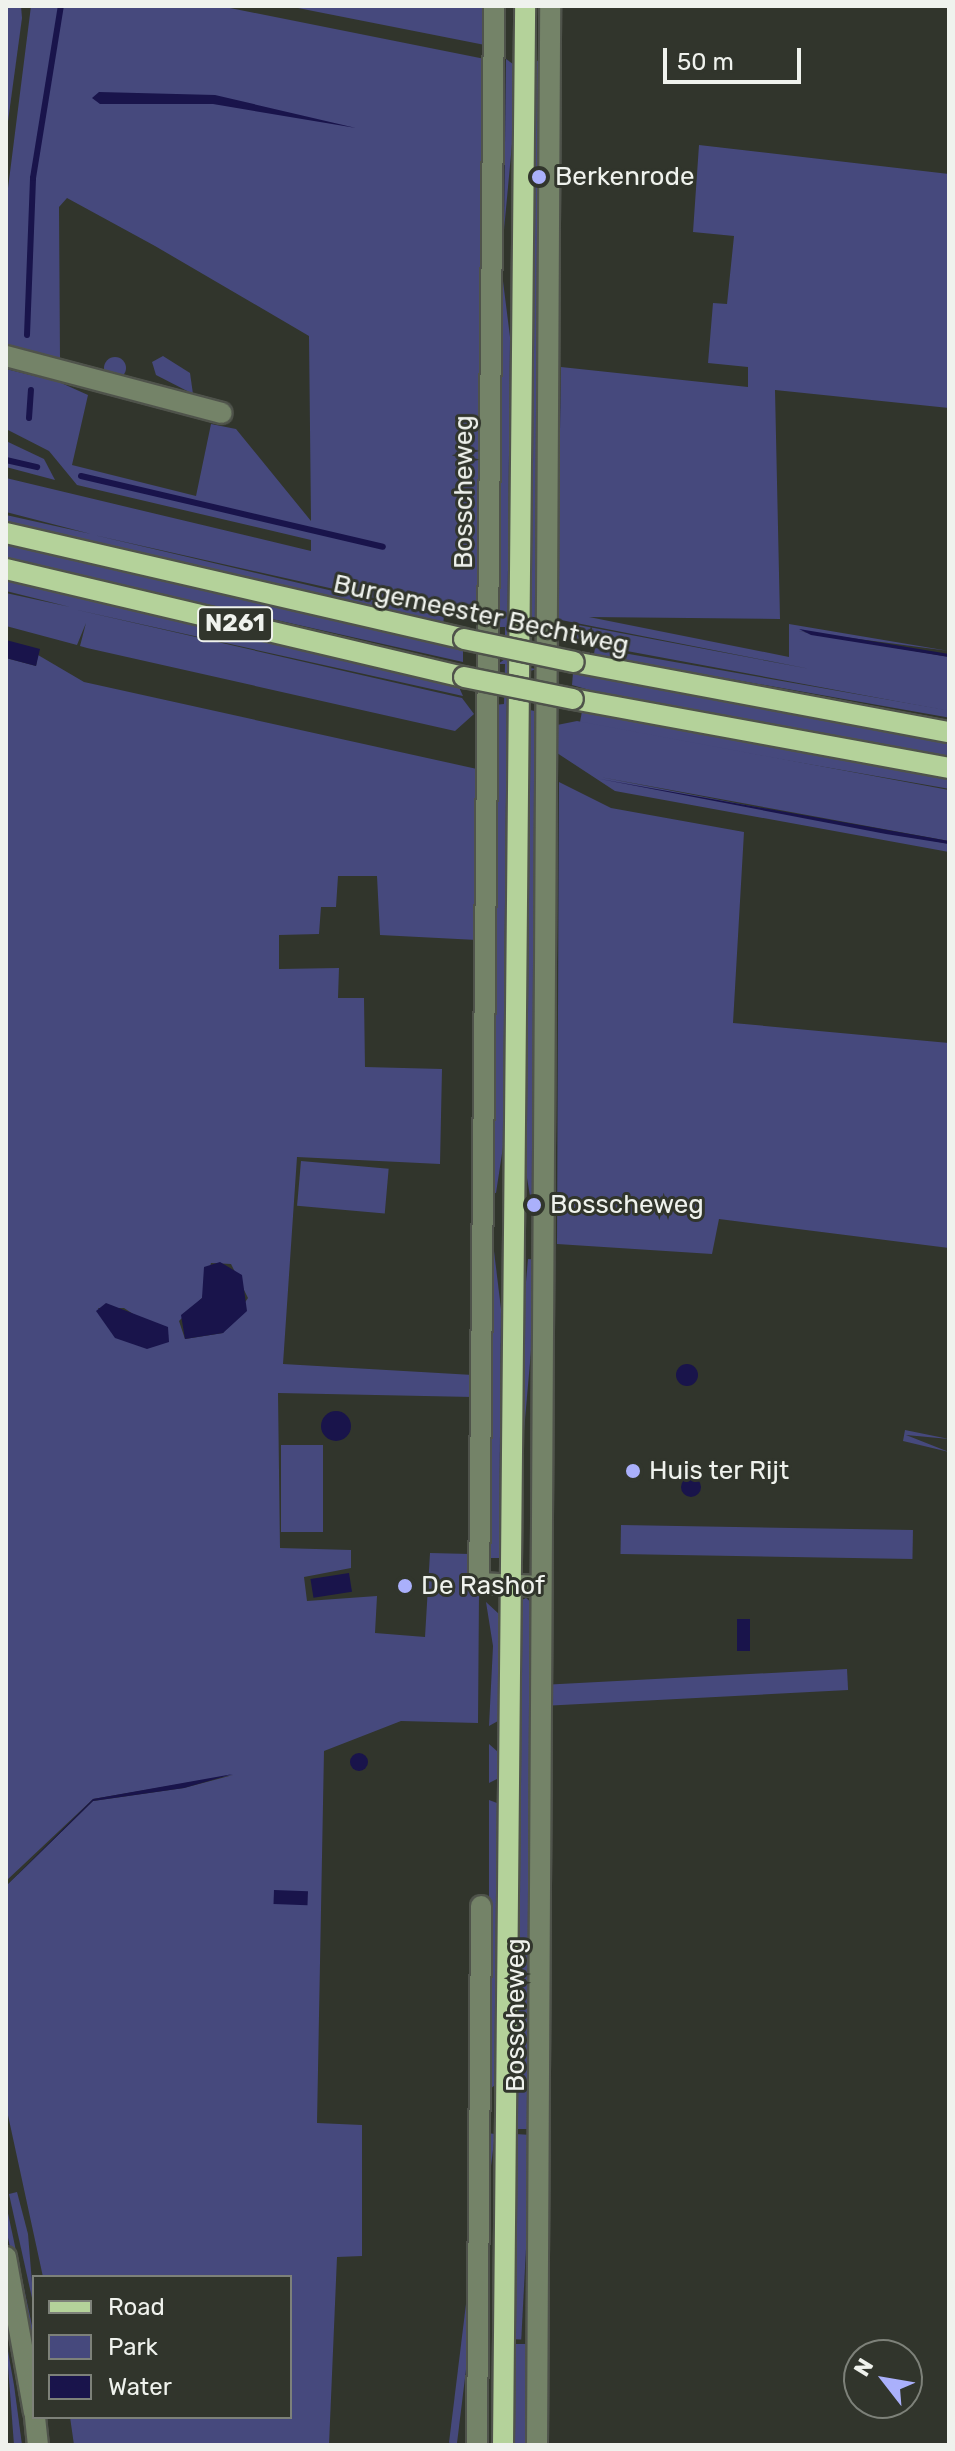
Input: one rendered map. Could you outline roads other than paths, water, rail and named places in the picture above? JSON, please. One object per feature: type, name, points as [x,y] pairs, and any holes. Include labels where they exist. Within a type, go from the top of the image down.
[{"type":"main road","name":"Bosscheweg","points":[[503,2445],[525,6]]},
{"type":"main road","name":"Burgemeester Bechtweg","points":[[6,533],[464,639],[949,732]]},
{"type":"main road","name":"N261","points":[[6,569],[464,677],[949,768]]},
{"type":"street","name":"Bosscheweg","points":[[494,6],[479,1583],[539,1586]]},
{"type":"street","name":"Bosscheweg","points":[[537,2445],[539,1586],[550,6]]},
{"type":"street","points":[[494,42],[549,43]]},
{"type":"street","points":[[6,356],[222,413]]},
{"type":"street","name":"Bosscheweg","points":[[477,2445],[481,1906]]},
{"type":"street","points":[[478,2107],[507,2108]]},
{"type":"street","points":[[6,2257],[32,2403]]},
{"type":"street","points":[[35,2419],[38,2445]]},
{"type":"water","points":[[99,92],[215,95],[356,128],[213,104],[100,104],[92,98]]},
{"type":"water","points":[[799,629],[949,654],[949,657],[811,635]]},
{"type":"water","points":[[6,640],[40,649],[36,666],[6,658]]},
{"type":"water","points":[[600,779],[949,841],[949,844],[886,834]]},
{"type":"water","points":[[220,1262],[242,1275],[247,1311],[223,1333],[185,1339],[181,1315],[202,1298],[204,1267]]},
{"type":"water","points":[[106,1303],[168,1327],[169,1342],[147,1349],[115,1338],[96,1311]]},
{"type":"water","points":[[687,1364],[695,1367],[698,1375],[695,1383],[687,1386],[679,1383],[676,1375],[679,1367]]},
{"type":"water","points":[[336,1411],[347,1415],[351,1426],[347,1437],[336,1441],[325,1437],[321,1426],[325,1415]]},
{"type":"water","points":[[691,1477],[698,1480],[701,1487],[698,1494],[691,1497],[684,1494],[681,1487],[684,1480]]},
{"type":"water","points":[[349,1573],[352,1592],[313,1598],[310,1579]]},
{"type":"water","points":[[737,1619],[750,1619],[750,1651],[737,1651]]},
{"type":"water","points":[[359,1753],[368,1762],[359,1771],[350,1762]]},
{"type":"water","points":[[233,1774],[184,1788],[93,1801],[6,1886],[93,1799]]},
{"type":"water","points":[[274,1890],[308,1891],[307,1905],[274,1904]]},
{"type":"waterway","points":[[27,335],[33,178],[61,6]]},
{"type":"waterway","points":[[29,418],[31,390]]},
{"type":"waterway","points":[[6,460],[37,467]]},
{"type":"waterway","points":[[81,476],[383,547]]},
{"type":"place","name":"Berkenrode","points":[[539,177]]},
{"type":"place","name":"Bosscheweg","points":[[534,1205]]},
{"type":"place","name":"Huis ter Rijt","points":[[633,1471]]},
{"type":"place","name":"De Rashof","points":[[405,1586]]}]
